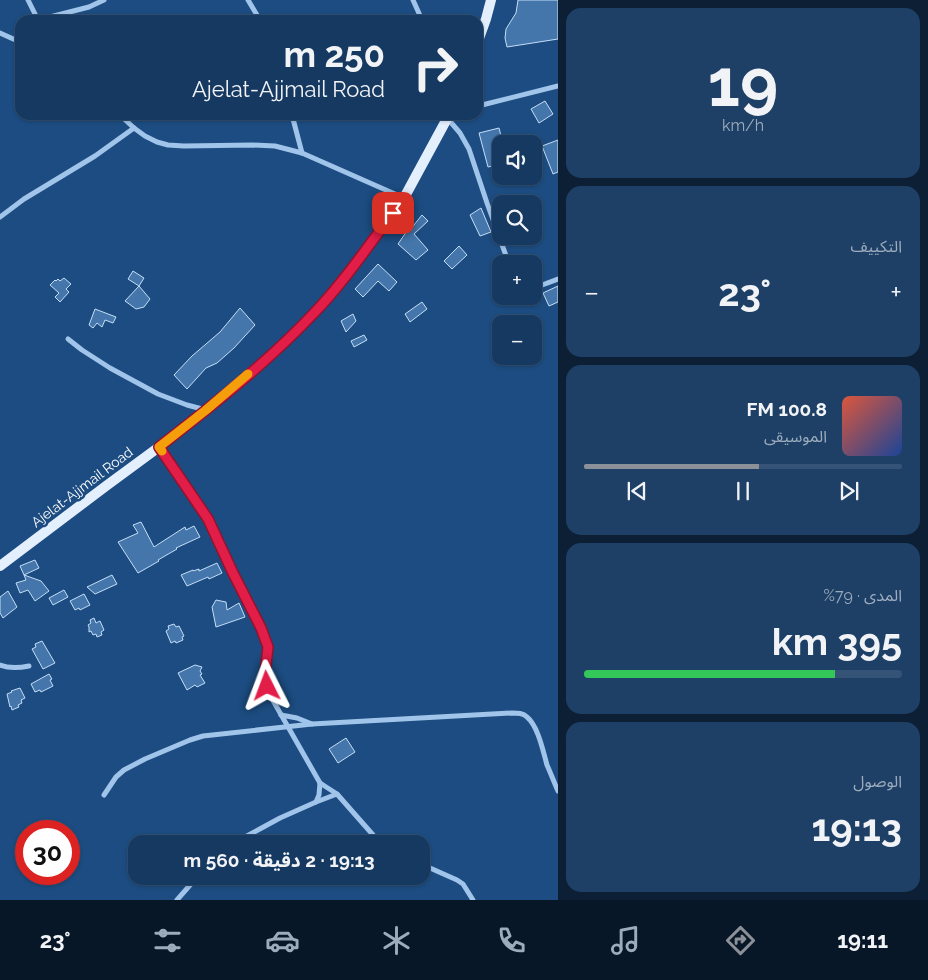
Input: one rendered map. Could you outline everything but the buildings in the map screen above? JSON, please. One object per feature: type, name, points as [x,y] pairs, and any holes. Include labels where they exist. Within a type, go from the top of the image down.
[{"type":"main road","points":[[483,28],[491,0]]},
{"type":"main road","name":"Ajelat-Ajjmail Road","points":[[0,566],[159,447],[277,350],[316,311],[349,272],[404,198],[446,120]]},
{"type":"street","points":[[28,0],[36,15]]},
{"type":"street","points":[[58,15],[89,7],[104,0]]},
{"type":"street","points":[[248,0],[257,15]]},
{"type":"street","points":[[413,0],[420,15]]},
{"type":"street","points":[[0,33],[15,40]]},
{"type":"street","points":[[483,105],[558,86]]},
{"type":"street","points":[[125,120],[151,139],[168,145],[260,145],[275,146],[302,153],[404,198]]},
{"type":"street","points":[[293,120],[302,153]]},
{"type":"street","points":[[450,120],[460,133],[468,149],[506,255]]},
{"type":"street","points":[[0,218],[24,199],[95,156],[134,128]]},
{"type":"street","points":[[542,285],[558,279]]},
{"type":"street","points":[[68,339],[110,368],[158,394],[206,410]]},
{"type":"street","points":[[159,447],[208,519],[261,628],[268,647],[265,668],[266,680],[280,715],[320,783],[338,794],[373,835]]},
{"type":"street","points":[[0,665],[17,668],[30,666]]},
{"type":"street","points":[[104,795],[116,777],[124,770],[145,759],[196,738],[210,735],[312,724],[522,713],[531,721],[558,791]]},
{"type":"street","points":[[280,715],[297,718],[312,724]]},
{"type":"street","points":[[316,802],[320,783]]},
{"type":"street","points":[[249,835],[280,818],[338,794]]},
{"type":"street","points":[[430,868],[463,884],[473,900]]},
{"type":"street","points":[[177,900],[190,885]]},
{"type":"slow traffic","points":[[162,451],[159,447],[248,374]]},
{"type":"route","points":[[267,686],[265,668],[268,647],[261,628],[208,519],[159,447],[277,350],[316,311],[349,272],[393,213]]}]
